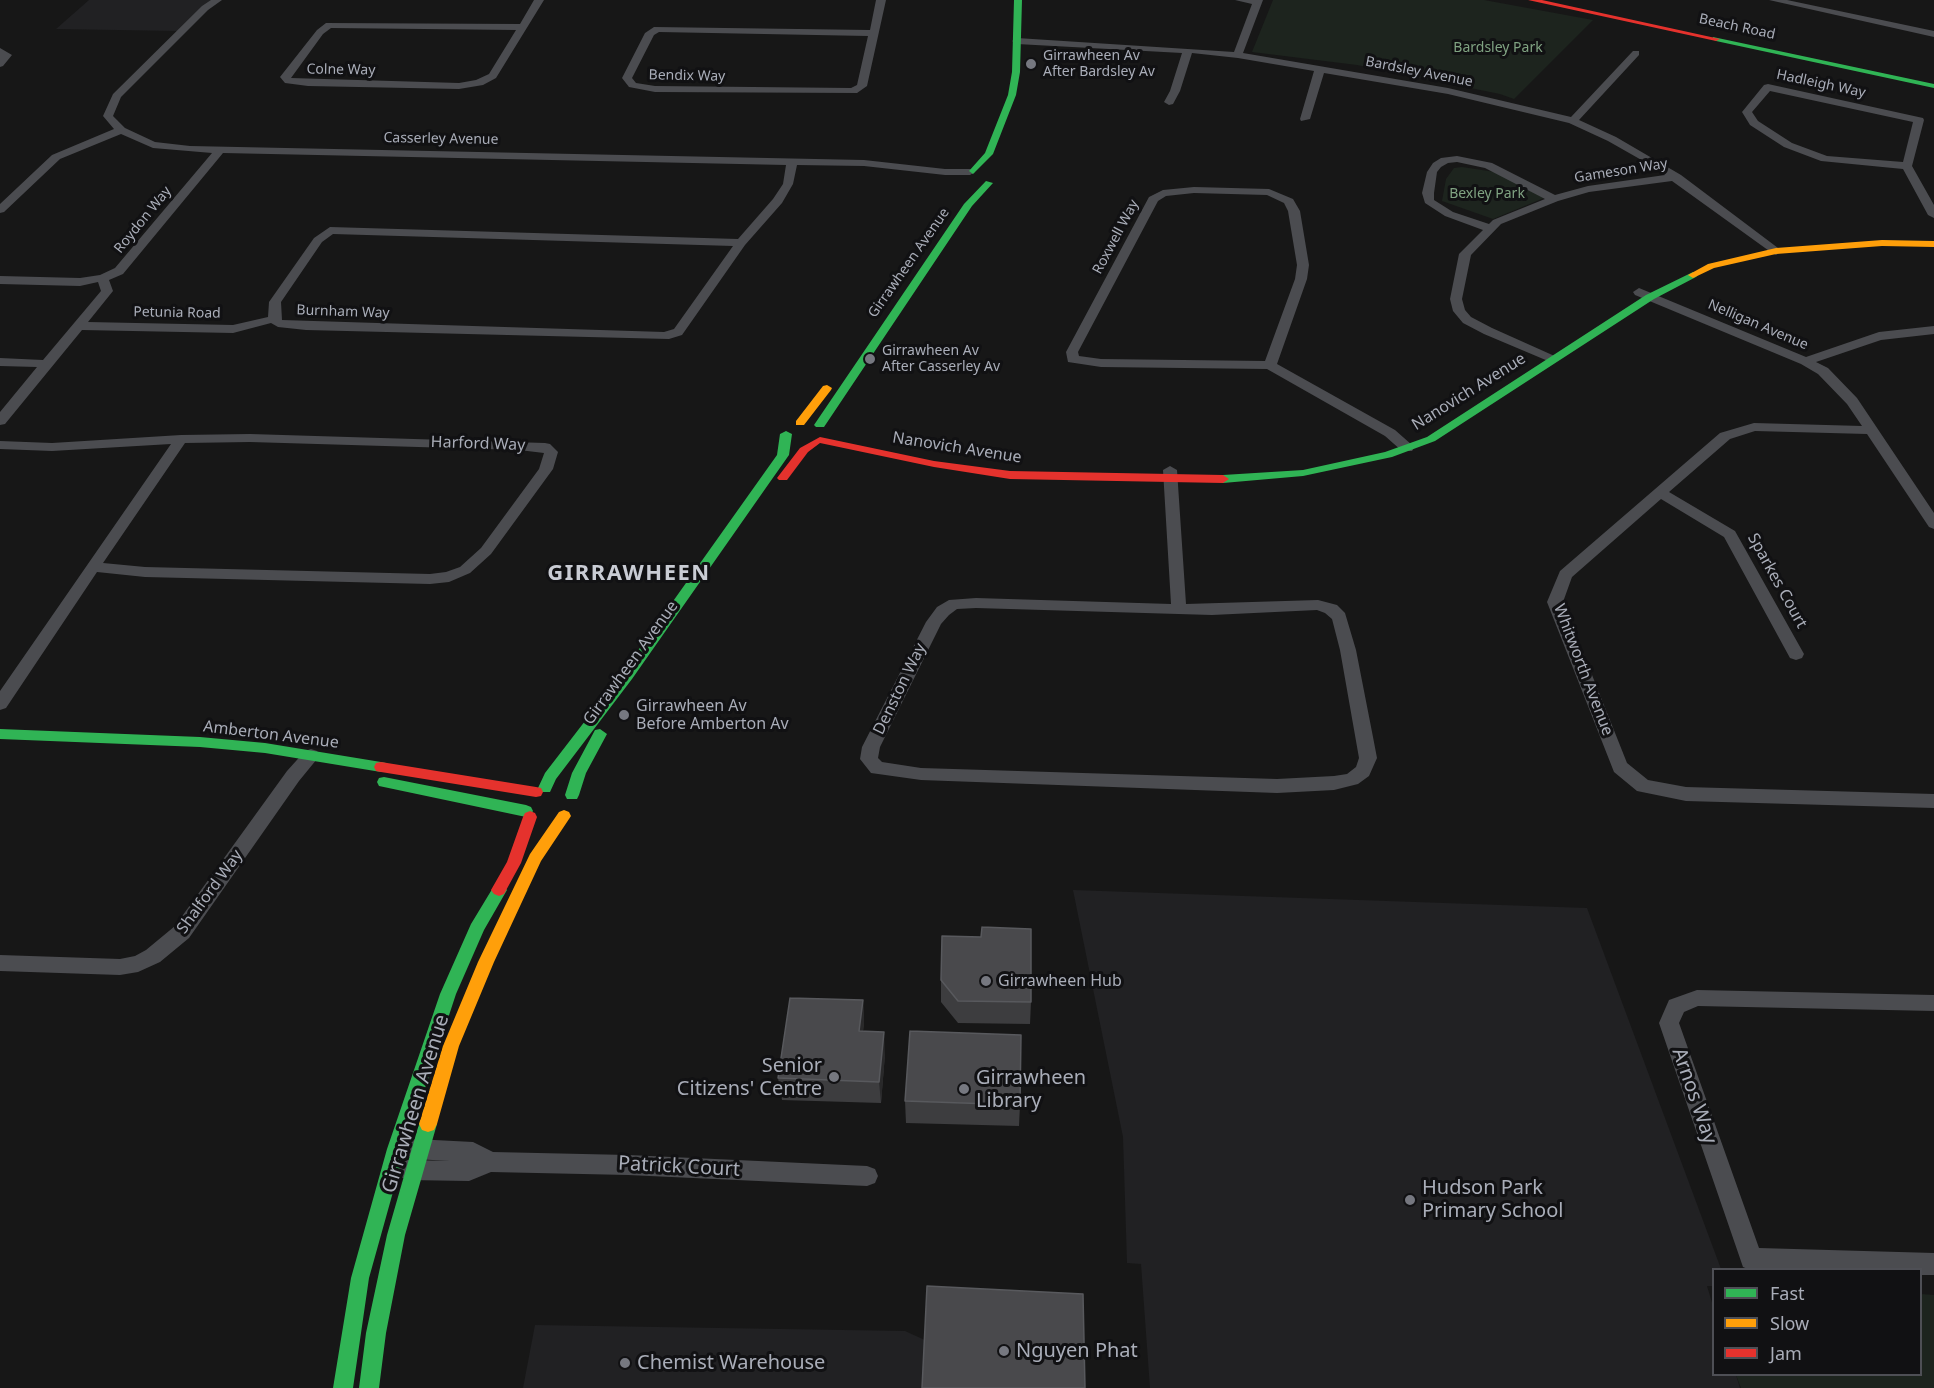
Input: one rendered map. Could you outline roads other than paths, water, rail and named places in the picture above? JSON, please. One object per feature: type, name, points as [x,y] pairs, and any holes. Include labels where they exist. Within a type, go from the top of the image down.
[{"type":"main road","name":"Girrawheen Avenue","points":[[995,164],[1023,92],[1018,0]]},
{"type":"main road","name":"Girrawheen Avenue","points":[[881,309],[962,199],[970,176],[989,154],[1012,95],[1029,0]]},
{"type":"main road","name":"Beach Road","points":[[1532,0],[1934,86]]},
{"type":"main road","name":"Girrawheen Avenue","points":[[572,795],[588,751],[795,459],[820,435],[969,204],[989,183],[970,176]]},
{"type":"main road","name":"Nanovich Avenue","points":[[820,435],[1002,466],[1171,475],[1278,469],[1404,445],[1494,385],[1548,356],[1645,295],[1677,272],[1702,262],[1835,239],[1934,238]]},
{"type":"main road","name":"Nanovich Avenue","points":[[1773,249],[1855,243],[1934,244]]},
{"type":"main road","points":[[820,435],[796,443],[786,434],[790,427],[801,423],[833,380]]},
{"type":"main road","points":[[801,423],[820,435]]},
{"type":"main road","name":"Girrawheen Avenue","points":[[541,790],[627,676],[766,480],[783,455],[786,434]]},
{"type":"main road","name":"Amberton Avenue","points":[[0,734],[200,742],[305,761],[528,814]]},
{"type":"main road","name":"Amberton Avenue","points":[[0,747],[305,761],[541,790]]},
{"type":"main road","points":[[561,788],[572,795],[573,806],[558,820],[542,822],[528,814],[530,797],[541,790],[561,788]]},
{"type":"main road","name":"Girrawheen Avenue","points":[[343,1388],[360,1278],[393,1159],[448,994],[477,928],[514,863],[528,814]]},
{"type":"main road","name":"Girrawheen Avenue","points":[[369,1388],[376,1333],[396,1234],[451,1046],[486,962],[535,858],[564,816]]},
{"type":"street","points":[[0,210],[56,157],[121,130],[108,116],[117,96],[205,8],[217,0]]},
{"type":"street","name":"Colne Way","points":[[522,27],[330,25],[320,32],[285,77],[288,81],[308,83],[459,86],[479,84],[493,76],[539,0]]},
{"type":"street","name":"Bendix Way","points":[[873,33],[657,29],[650,33],[627,78],[633,85],[655,89],[853,91],[862,86],[881,0]]},
{"type":"street","points":[[1238,55],[1258,1],[1240,0]]},
{"type":"street","points":[[1774,0],[1934,34]]},
{"type":"street","name":"Bardsley Avenue","points":[[1022,42],[1188,50],[1238,55],[1448,91],[1573,122],[1633,149],[1677,177],[1773,249]]},
{"type":"street","points":[[1169,102],[1175,91],[1188,50]]},
{"type":"street","points":[[0,51],[7,55],[0,64]]},
{"type":"street","points":[[1573,122],[1636,53]]},
{"type":"street","points":[[1305,119],[1320,68]]},
{"type":"street","name":"Hadleigh Way","points":[[1768,87],[1919,120],[1906,166],[1825,159],[1788,145],[1754,123],[1747,112],[1768,87]]},
{"type":"street","name":"Casserley Avenue","points":[[121,130],[153,145],[220,150],[884,164],[970,176]]},
{"type":"street","name":"Roydon Way","points":[[0,280],[80,282],[103,278],[120,271],[220,150]]},
{"type":"street","points":[[1489,228],[1449,214],[1429,201],[1430,182],[1437,165],[1445,160],[1457,159],[1488,165],[1554,199]]},
{"type":"street","name":"Burnham Way","points":[[741,243],[330,231],[318,240],[275,302],[274,320],[278,323],[306,326],[665,336],[678,332],[741,243],[778,201],[788,184],[792,161]]},
{"type":"street","points":[[1906,166],[1934,215]]},
{"type":"street","name":"Gameson Way","points":[[1548,356],[1488,331],[1467,320],[1459,311],[1456,299],[1465,254],[1489,228],[1505,218],[1554,199],[1588,189],[1677,177]]},
{"type":"street","name":"Roxwell Way","points":[[1270,365],[1301,279],[1303,265],[1294,211],[1289,201],[1269,192],[1194,190],[1163,193],[1154,199],[1072,352],[1073,359],[1101,363],[1270,365],[1390,433],[1404,445]]},
{"type":"street","points":[[0,421],[107,291],[103,278]]},
{"type":"street","points":[[0,294],[13,280]]},
{"type":"street","name":"Nelligan Avenue","points":[[1645,295],[1806,361],[1838,384],[1934,524]]},
{"type":"street","name":"Petunia Road","points":[[78,326],[233,329],[274,320]]},
{"type":"street","points":[[1806,361],[1879,336],[1934,330]]},
{"type":"street","points":[[0,362],[47,364]]},
{"type":"street","name":"Whitworth Avenue","points":[[1871,430],[1754,427],[1725,436],[1565,575],[1554,602],[1620,767],[1642,786],[1686,794],[1934,801]]},
{"type":"street","name":"Harford Way","points":[[93,567],[110,571],[430,579],[449,576],[465,570],[486,551],[546,469],[551,457],[551,452],[545,447],[250,438],[182,439]]},
{"type":"street","points":[[0,445],[52,447],[182,439]]},
{"type":"street","points":[[0,704],[182,439]]},
{"type":"street","points":[[1171,475],[1179,609]]},
{"type":"street","name":"Sparkes Court","points":[[1660,493],[1730,534],[1796,654]]},
{"type":"street","name":"Denston Way","points":[[954,604],[1179,609],[1309,605],[1331,609],[1339,617],[1363,727],[1368,758],[1363,771],[1352,779],[1334,783],[1277,786],[921,774],[877,768],[869,759],[871,747],[930,629],[943,611],[954,604]]},
{"type":"street","name":"Shalford Way","points":[[0,963],[120,967],[138,964],[153,956],[182,932],[305,761]]},
{"type":"street","name":"Arnos Way","points":[[1934,1003],[1697,998],[1676,1006],[1669,1023],[1751,1259],[1934,1264]]},
{"type":"street","name":"Patrick Court","points":[[393,1159],[417,1160],[469,1171],[490,1162],[628,1165],[867,1176]]},
{"type":"place","name":"Girrawheen Av After Bardsley Av","points":[[1031,64]]},
{"type":"place","name":"Girrawheen Av After Casserley Av","points":[[870,359]]},
{"type":"place","name":"Girrawheen Av Before Amberton Av","points":[[624,715]]},
{"type":"place","name":"Girrawheen Hub","points":[[986,981]]},
{"type":"place","name":"Senior Citizens' Centre","points":[[834,1077]]},
{"type":"place","name":"Girrawheen Library","points":[[964,1089]]},
{"type":"place","name":"Hudson Park Primary School","points":[[1410,1200]]},
{"type":"place","name":"Nguyen Phat","points":[[1004,1351]]},
{"type":"place","name":"Chemist Warehouse","points":[[625,1363]]},
{"type":"district","name":"GIRRAWHEEN","points":[[629,574]]},
{"type":"park label","name":"Bardsley Park","points":[[1498,48]]},
{"type":"park label","name":"Bexley Park","points":[[1487,194]]}]
